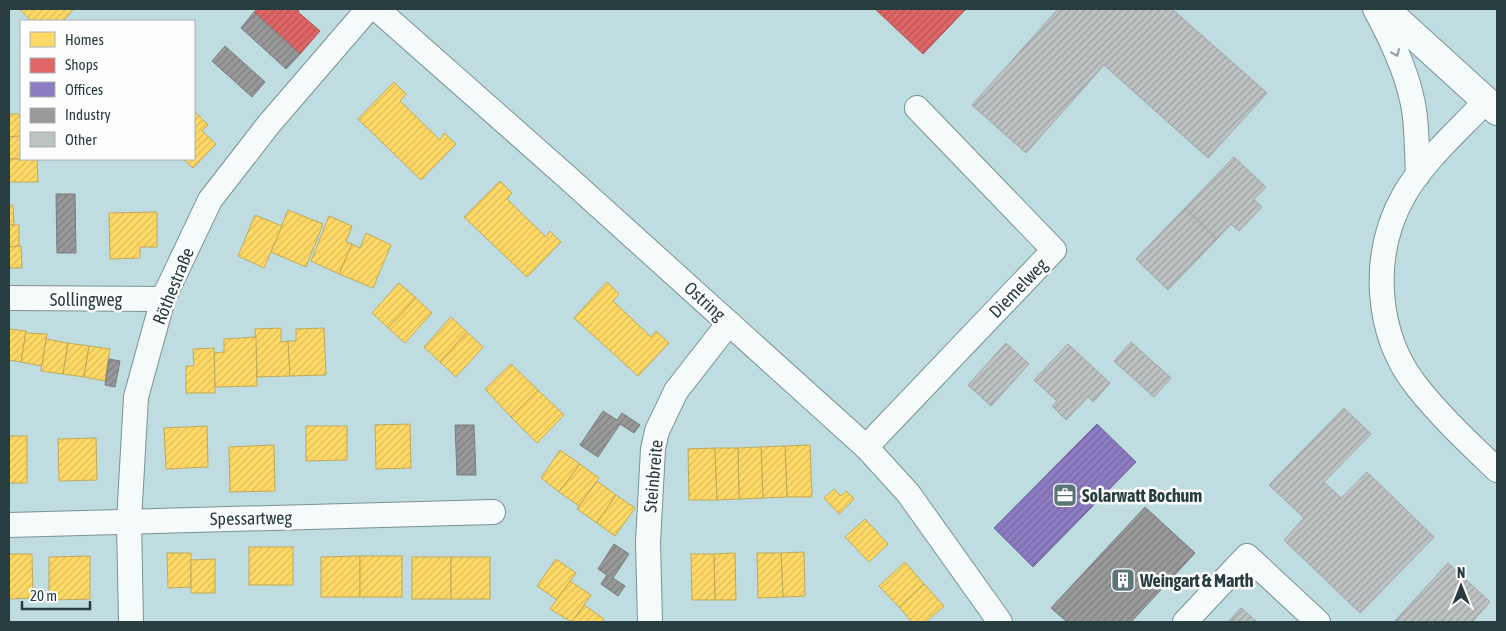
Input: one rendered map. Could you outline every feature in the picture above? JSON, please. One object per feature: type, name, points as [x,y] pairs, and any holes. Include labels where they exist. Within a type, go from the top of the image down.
[{"type":"main road","points":[[1385,9],[1494,101]]},
{"type":"street","name":"Röthestraße","points":[[131,622],[129,521],[136,397],[163,299],[210,200],[269,124],[368,9]]},
{"type":"street","name":"Ostring","points":[[377,9],[866,447],[908,493],[1000,622]]},
{"type":"street","points":[[1375,9],[1402,67],[1412,101],[1415,116],[1418,175]]},
{"type":"street","points":[[1494,101],[1418,175],[1404,195],[1390,225],[1380,283],[1386,322],[1398,354],[1417,387],[1458,433],[1497,470]]},
{"type":"street","name":"Diemelweg","points":[[866,447],[1054,250],[917,108]]},
{"type":"street","name":"Sollingweg","points":[[9,298],[163,299]]},
{"type":"street","name":"Steinbreite","points":[[650,622],[648,542],[653,449],[657,431],[676,391],[729,323]]},
{"type":"street","name":"Spessartweg","points":[[9,525],[493,512]]},
{"type":"street","points":[[1185,622],[1247,556],[1318,622]]},
{"type":"building: Homes","points":[[19,9],[73,10],[64,20],[31,20]]},
{"type":"building: Homes","points":[[394,82],[406,94],[400,101],[440,140],[444,133],[456,144],[421,180],[358,119]]},
{"type":"building: Homes","points":[[195,112],[208,125],[202,131],[216,144],[193,168],[184,160],[195,160]]},
{"type":"building: Homes","points":[[9,114],[20,114],[20,136],[9,137]]},
{"type":"building: Homes","points":[[20,136],[20,159],[9,159],[9,137]]},
{"type":"building: Homes","points":[[9,159],[37,160],[38,182],[9,182]]},
{"type":"building: Homes","points":[[500,181],[512,193],[507,199],[546,237],[550,231],[561,242],[527,277],[464,217]]},
{"type":"building: Homes","points":[[9,205],[13,205],[14,225],[9,225]]},
{"type":"building: Homes","points":[[288,210],[323,224],[306,267],[271,252]]},
{"type":"building: Homes","points":[[157,212],[157,247],[140,247],[140,258],[110,259],[109,213]]},
{"type":"building: Homes","points":[[255,215],[282,226],[264,268],[238,256]]},
{"type":"building: Homes","points":[[329,216],[352,226],[346,242],[352,244],[339,274],[311,261]]},
{"type":"building: Homes","points":[[9,225],[19,225],[19,246],[9,247]]},
{"type":"building: Homes","points":[[366,233],[391,245],[373,288],[339,274],[352,244],[360,248]]},
{"type":"building: Homes","points":[[21,246],[22,268],[9,268],[9,247]]},
{"type":"building: Homes","points":[[607,282],[619,294],[613,301],[651,337],[656,331],[669,343],[638,376],[574,318]]},
{"type":"building: Homes","points":[[399,283],[416,298],[388,328],[372,313]]},
{"type":"building: Homes","points":[[416,298],[432,313],[405,343],[388,328]]},
{"type":"building: Homes","points":[[451,317],[467,332],[440,362],[424,347]]},
{"type":"building: Homes","points":[[281,328],[281,342],[288,341],[290,376],[257,377],[255,329]]},
{"type":"building: Homes","points":[[324,328],[326,375],[290,376],[288,341],[296,341],[296,329]]},
{"type":"building: Homes","points":[[9,329],[26,331],[21,362],[9,360]]},
{"type":"building: Homes","points":[[26,331],[27,333],[47,334],[42,366],[21,362]]},
{"type":"building: Homes","points":[[467,332],[483,347],[456,377],[440,362]]},
{"type":"building: Homes","points":[[256,337],[257,386],[215,387],[214,353],[224,352],[224,339]]},
{"type":"building: Homes","points":[[46,339],[68,343],[63,374],[41,371]]},
{"type":"building: Homes","points":[[68,343],[89,346],[84,377],[63,374]]},
{"type":"building: Homes","points":[[89,346],[110,349],[105,381],[84,377]]},
{"type":"building: Homes","points":[[214,348],[215,393],[186,393],[186,366],[194,366],[193,349]]},
{"type":"building: Homes","points":[[511,364],[538,390],[511,417],[485,389]]},
{"type":"building: Homes","points":[[538,390],[564,415],[537,443],[511,417]]},
{"type":"building: Homes","points":[[410,424],[411,468],[376,469],[375,425]]},
{"type":"building: Homes","points":[[207,426],[208,467],[166,469],[164,428]]},
{"type":"building: Homes","points":[[306,426],[347,426],[347,460],[306,461]]},
{"type":"building: Homes","points":[[9,436],[27,436],[27,483],[9,483]]},
{"type":"building: Homes","points":[[96,438],[97,480],[59,481],[58,439]]},
{"type":"building: Homes","points":[[274,445],[275,491],[230,492],[229,447]]},
{"type":"building: Homes","points":[[810,445],[812,497],[787,497],[785,446]]},
{"type":"building: Homes","points":[[785,446],[787,497],[763,498],[761,447]]},
{"type":"building: Homes","points":[[761,447],[763,498],[739,499],[738,448]]},
{"type":"building: Homes","points":[[715,448],[717,500],[689,500],[688,449]]},
{"type":"building: Homes","points":[[715,448],[738,448],[739,499],[717,500]]},
{"type":"building: Homes","points":[[560,450],[580,464],[559,492],[541,478]]},
{"type":"building: Homes","points":[[580,464],[599,478],[579,506],[559,492]]},
{"type":"building: Homes","points":[[597,481],[616,495],[597,523],[577,509]]},
{"type":"building: Homes","points":[[834,489],[841,496],[846,491],[854,499],[839,514],[824,498]]},
{"type":"building: Homes","points":[[616,495],[635,508],[615,536],[597,523]]},
{"type":"building: Homes","points":[[865,519],[888,544],[869,562],[845,537]]},
{"type":"building: Homes","points":[[249,547],[293,547],[293,585],[249,585]]},
{"type":"building: Homes","points":[[804,552],[805,596],[783,597],[781,553]]},
{"type":"building: Homes","points":[[167,553],[191,553],[191,587],[168,588]]},
{"type":"building: Homes","points":[[735,553],[736,600],[715,600],[714,554]]},
{"type":"building: Homes","points":[[757,553],[781,553],[783,597],[758,598]]},
{"type":"building: Homes","points":[[9,554],[32,554],[33,598],[9,599]]},
{"type":"building: Homes","points":[[691,554],[714,554],[715,600],[692,600]]},
{"type":"building: Homes","points":[[90,556],[90,599],[49,600],[49,557]]},
{"type":"building: Homes","points":[[360,556],[360,597],[321,597],[321,557]]},
{"type":"building: Homes","points":[[360,556],[402,556],[402,597],[360,597]]},
{"type":"building: Homes","points":[[412,557],[451,557],[451,599],[412,599]]},
{"type":"building: Homes","points":[[451,557],[490,557],[490,599],[451,599]]},
{"type":"building: Homes","points":[[215,559],[215,593],[191,593],[191,560]]},
{"type":"building: Homes","points":[[556,559],[576,573],[557,600],[537,586]]},
{"type":"building: Homes","points":[[905,562],[924,584],[899,607],[879,586]]},
{"type":"building: Homes","points":[[570,581],[591,595],[572,622],[550,609]]},
{"type":"building: Homes","points":[[924,584],[944,606],[926,622],[912,622],[899,607]]},
{"type":"building: Homes","points":[[584,605],[604,619],[602,622],[572,622]]},
{"type":"building: Shops","points":[[257,9],[299,9],[298,12],[320,31],[300,54],[254,12]]},
{"type":"building: Shops","points":[[875,9],[966,9],[923,54]]},
{"type":"building: Offices","name":"Solarwatt Bochum","points":[[1097,424],[1136,462],[1033,567],[994,528]]},
{"type":"building: Industry","points":[[254,12],[300,54],[286,69],[241,28]]},
{"type":"building: Industry","points":[[225,46],[265,82],[252,97],[212,61]]},
{"type":"building: Industry","points":[[56,194],[75,194],[76,253],[57,253]]},
{"type":"building: Industry","points":[[109,359],[120,361],[115,387],[105,385]]},
{"type":"building: Industry","points":[[603,411],[617,420],[622,413],[640,425],[634,433],[620,424],[598,457],[580,445]]},
{"type":"building: Industry","points":[[455,425],[474,425],[476,475],[457,475]]},
{"type":"building: Industry","name":"Weingart & Marth","points":[[1145,507],[1195,553],[1131,622],[1067,622],[1051,608]]},
{"type":"building: Industry","points":[[614,544],[629,554],[613,578],[625,586],[618,596],[601,584],[607,575],[598,569]]},
{"type":"building: Other","points":[[1058,9],[1172,9],[1267,93],[1208,158],[1104,65],[1026,153],[972,105]]},
{"type":"building: Other","points":[[1234,157],[1266,187],[1254,199],[1262,207],[1239,231],[1231,224],[1217,239],[1185,208]]},
{"type":"building: Other","points":[[1185,208],[1217,239],[1168,290],[1136,259]]},
{"type":"building: Other","points":[[1131,342],[1171,378],[1154,397],[1114,361]]},
{"type":"building: Other","points":[[1006,343],[1029,364],[991,406],[968,385]]},
{"type":"building: Other","points":[[1068,344],[1110,383],[1093,402],[1088,397],[1066,420],[1052,406],[1057,401],[1034,380]]},
{"type":"building: Other","points":[[1344,408],[1371,434],[1324,482],[1341,498],[1367,472],[1434,537],[1360,613],[1284,540],[1304,518],[1269,485]]},
{"type":"building: Other","points":[[1448,563],[1490,602],[1472,622],[1394,622]]},
{"type":"building: Other","points":[[1241,608],[1257,622],[1228,622]]},
{"type":"place","name":"Solarwatt Bochum","points":[[1065,495]]},
{"type":"place","name":"Weingart & Marth","points":[[1123,580]]}]
